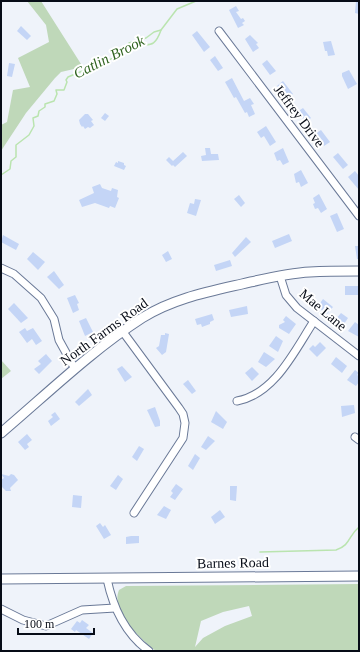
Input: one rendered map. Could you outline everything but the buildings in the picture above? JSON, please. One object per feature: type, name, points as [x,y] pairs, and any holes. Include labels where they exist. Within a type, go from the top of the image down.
[{"type":"main road","name":"North Farms Road","points":[[1,433],[75,369],[123,332],[143,318],[184,299],[280,276],[310,272],[359,271]]},
{"type":"main road","name":"Barnes Road","points":[[1,579],[359,576]]},
{"type":"street","name":"Jeffrey Drive","points":[[219,31],[359,216]]},
{"type":"street","points":[[1,268],[14,274],[41,298],[54,319],[59,340],[75,369]]},
{"type":"street","name":"Mae Lane","points":[[280,276],[286,295],[297,308],[359,356]]},
{"type":"street","points":[[237,401],[249,398],[278,376],[314,321]]},
{"type":"street","points":[[123,332],[179,408],[183,414],[185,424],[184,433],[177,448],[134,513]]},
{"type":"street","points":[[107,579],[115,608],[123,624],[140,645],[149,651]]},
{"type":"street","points":[[1,609],[23,620],[46,626],[82,610],[115,608]]},
{"type":"green space","points":[[27,1],[41,1],[81,64],[74,69],[61,72],[55,78],[26,113],[1,151],[1,125],[7,122],[13,90],[30,87],[18,58],[49,42],[46,25]]},
{"type":"green space","points":[[1,360],[11,371],[1,379]]},
{"type":"green space","points":[[359,584],[359,651],[156,651],[135,632],[123,616],[117,598],[119,590],[126,586]],"holes":[[[249,606],[252,616],[225,626],[203,638],[195,647],[201,621],[223,612]]]},
{"type":"waterway","name":"Catlin Brook","points":[[1,175],[10,169],[11,161],[16,157],[16,145],[29,135],[34,126],[33,118],[38,116],[39,111],[45,107],[45,104],[54,101],[57,94],[56,90],[64,90],[68,77],[116,57],[119,55],[120,48],[126,50],[129,43],[146,38],[154,32],[161,30],[177,9],[196,1]]},
{"type":"waterway","points":[[126,50],[130,52],[139,45],[151,44],[158,38],[161,30]]},
{"type":"waterway","points":[[260,552],[336,550],[344,546],[355,530],[359,527]]}]
